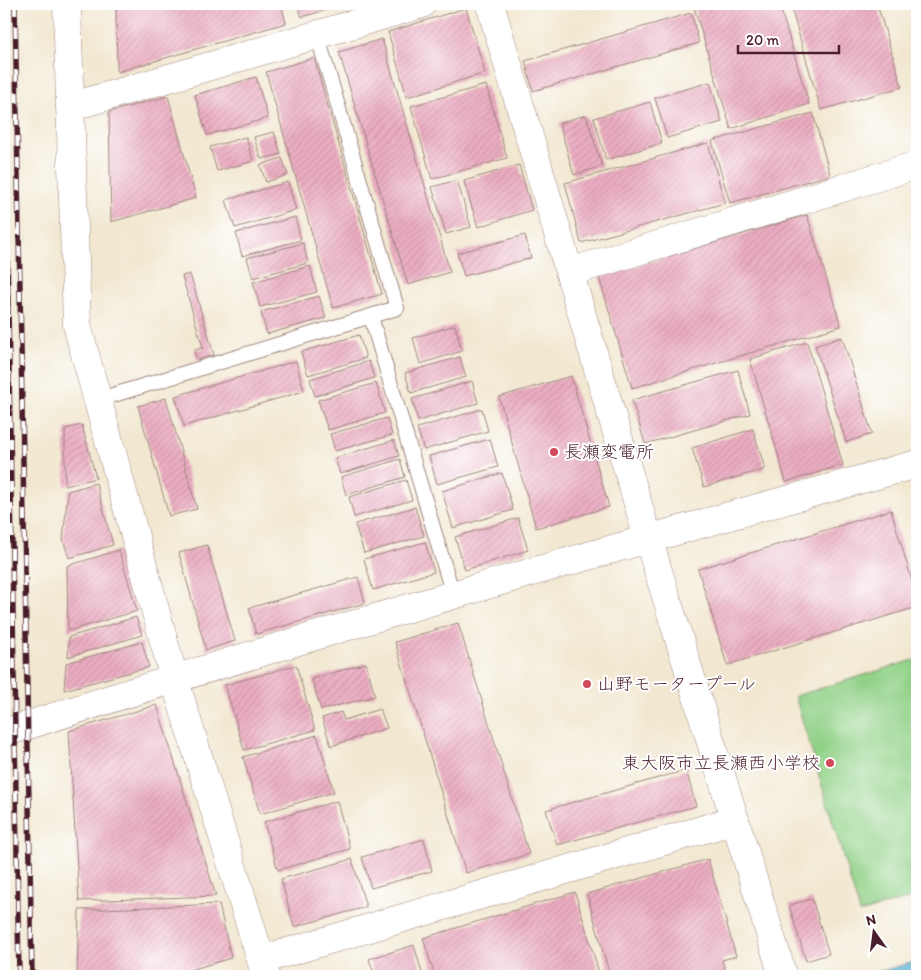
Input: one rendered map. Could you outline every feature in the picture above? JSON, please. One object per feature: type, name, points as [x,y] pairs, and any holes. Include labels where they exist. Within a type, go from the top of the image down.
[{"type":"street","points":[[67,4],[77,326],[174,678],[263,968],[735,820]]},
{"type":"street","points":[[70,107],[422,4]]},
{"type":"street","points":[[490,4],[648,538],[783,976]]},
{"type":"street","points":[[570,272],[917,166]]},
{"type":"street","points":[[4,733],[174,678],[648,538],[917,464]]},
{"type":"lane","points":[[97,400],[397,308],[317,34]]},
{"type":"lane","points":[[371,317],[453,596]]},
{"type":"green space","points":[[917,659],[917,896],[860,913],[795,696]]},
{"type":"water","points":[[917,961],[917,976],[863,976]]},
{"type":"building","points":[[126,4],[281,4],[286,23],[117,72],[116,7]]},
{"type":"building","points":[[297,4],[346,4],[302,17]]},
{"type":"building","points":[[693,4],[779,4],[809,104],[731,129]]},
{"type":"building","points":[[790,4],[877,4],[902,87],[821,110]]},
{"type":"building","points":[[466,8],[485,73],[407,97],[388,32]]},
{"type":"building","points":[[691,13],[699,43],[533,91],[525,61]]},
{"type":"building","points":[[382,39],[450,272],[408,285],[339,52]]},
{"type":"building","points":[[314,58],[382,294],[333,308],[266,72]]},
{"type":"building","points":[[256,77],[268,118],[207,135],[195,95]]},
{"type":"building","points":[[710,82],[722,122],[667,138],[655,98]]},
{"type":"building","points":[[486,85],[507,158],[432,179],[411,106]]},
{"type":"building","points":[[168,96],[196,198],[111,222],[109,112]]},
{"type":"building","points":[[650,102],[662,143],[606,160],[594,118]]},
{"type":"building","points":[[813,113],[830,175],[730,203],[712,141]]},
{"type":"building","points":[[586,115],[602,166],[574,175],[559,123]]},
{"type":"building","points":[[274,132],[281,154],[261,159],[254,137]]},
{"type":"building","points":[[246,137],[253,161],[217,171],[210,147]]},
{"type":"building","points":[[708,143],[725,203],[581,243],[565,183]]},
{"type":"building","points":[[282,158],[288,175],[266,182],[260,165]]},
{"type":"building","points":[[519,165],[532,210],[478,227],[464,181]]},
{"type":"building","points":[[457,180],[471,227],[446,234],[432,187]]},
{"type":"building","points":[[288,182],[296,210],[235,228],[226,200]]},
{"type":"building","points":[[807,215],[841,326],[632,388],[599,277]]},
{"type":"building","points":[[295,217],[301,240],[242,256],[236,233]]},
{"type":"building","points":[[525,235],[531,258],[464,276],[457,253]]},
{"type":"building","points":[[303,243],[308,263],[253,278],[247,258]]},
{"type":"building","points":[[310,266],[317,292],[260,307],[253,282]]},
{"type":"building","points":[[190,274],[214,355],[197,360],[194,350],[203,348],[182,276]]},
{"type":"building","points":[[319,296],[326,318],[267,334],[261,312]]},
{"type":"building","points":[[455,325],[462,351],[420,364],[413,338]]},
{"type":"building","points":[[359,335],[366,358],[308,375],[301,352]]},
{"type":"building","points":[[842,337],[872,434],[846,442],[815,346]]},
{"type":"building","points":[[807,342],[843,465],[786,482],[750,359]]},
{"type":"building","points":[[460,357],[466,377],[411,393],[405,373]]},
{"type":"building","points":[[296,361],[304,391],[184,426],[175,396]]},
{"type":"building","points":[[369,361],[374,378],[315,396],[310,379]]},
{"type":"building","points":[[738,370],[750,414],[645,444],[632,400]]},
{"type":"building","name":"長瀬変電所","points":[[571,376],[609,507],[536,528],[499,397]]},
{"type":"building","points":[[472,381],[478,403],[418,421],[412,399]]},
{"type":"building","points":[[376,383],[385,413],[328,430],[318,400]]},
{"type":"building","points":[[166,398],[197,509],[169,516],[138,406]]},
{"type":"building","points":[[482,409],[488,431],[424,450],[417,428]]},
{"type":"building","points":[[387,418],[392,435],[335,451],[330,434]]},
{"type":"building","points":[[82,425],[96,478],[65,486],[65,429]]},
{"type":"building","points":[[753,429],[765,469],[704,487],[692,448]]},
{"type":"building","points":[[490,439],[498,467],[437,484],[429,456]]},
{"type":"building","points":[[394,440],[399,456],[340,474],[335,458]]},
{"type":"building","points":[[400,459],[405,477],[346,495],[341,477]]},
{"type":"building","points":[[502,473],[513,510],[453,528],[442,491]]},
{"type":"building","points":[[406,480],[412,500],[354,517],[349,497]]},
{"type":"building","points":[[96,483],[113,545],[69,558],[63,539],[68,491]]},
{"type":"building","points":[[415,507],[424,536],[364,553],[355,524]]},
{"type":"building","points":[[891,510],[917,598],[917,607],[727,665],[698,569]]},
{"type":"building","points":[[518,518],[528,550],[465,570],[455,537]]},
{"type":"building","points":[[425,542],[434,572],[373,590],[364,559]]},
{"type":"building","points":[[207,545],[235,641],[206,650],[179,553]]},
{"type":"building","points":[[119,550],[137,611],[68,631],[67,566]]},
{"type":"building","points":[[358,577],[365,603],[256,634],[249,608]]},
{"type":"building","points":[[136,617],[142,635],[68,657],[69,637]]},
{"type":"building","points":[[458,623],[529,854],[466,873],[395,642]]},
{"type":"building","points":[[142,642],[149,667],[64,690],[66,663]]},
{"type":"building","points":[[366,663],[375,696],[321,710],[312,679]]},
{"type":"building","points":[[296,665],[315,730],[244,750],[225,685]]},
{"type":"building","points":[[157,705],[216,896],[79,901],[69,731]]},
{"type":"building","points":[[380,709],[387,728],[331,746],[322,718],[341,712],[344,720]]},
{"type":"building","points":[[317,735],[334,792],[260,814],[243,757]]},
{"type":"building","points":[[686,770],[696,806],[557,845],[546,810]]},
{"type":"building","points":[[337,801],[350,849],[278,870],[264,822]]},
{"type":"building","points":[[424,839],[432,871],[371,888],[362,857]]},
{"type":"building","points":[[352,859],[366,907],[294,927],[281,879]]},
{"type":"building","points":[[708,859],[736,956],[722,960],[727,976],[610,976],[587,894]]},
{"type":"building","points":[[575,892],[600,976],[435,976],[423,938]]},
{"type":"building","points":[[812,899],[829,954],[806,961],[789,905]]},
{"type":"building","points":[[219,904],[231,958],[170,976],[77,976],[79,910]]},
{"type":"building","points":[[414,945],[423,976],[375,976],[369,959]]},
{"type":"railway","points":[[15,4],[32,976]]},
{"type":"railway","points":[[4,64],[19,976]]},
{"type":"place","name":"長瀬変電所","points":[[554,452]]},
{"type":"place","name":"山野モータープール","points":[[587,684]]},
{"type":"place","name":"東大阪市立長瀬西小学校","points":[[830,763]]}]
